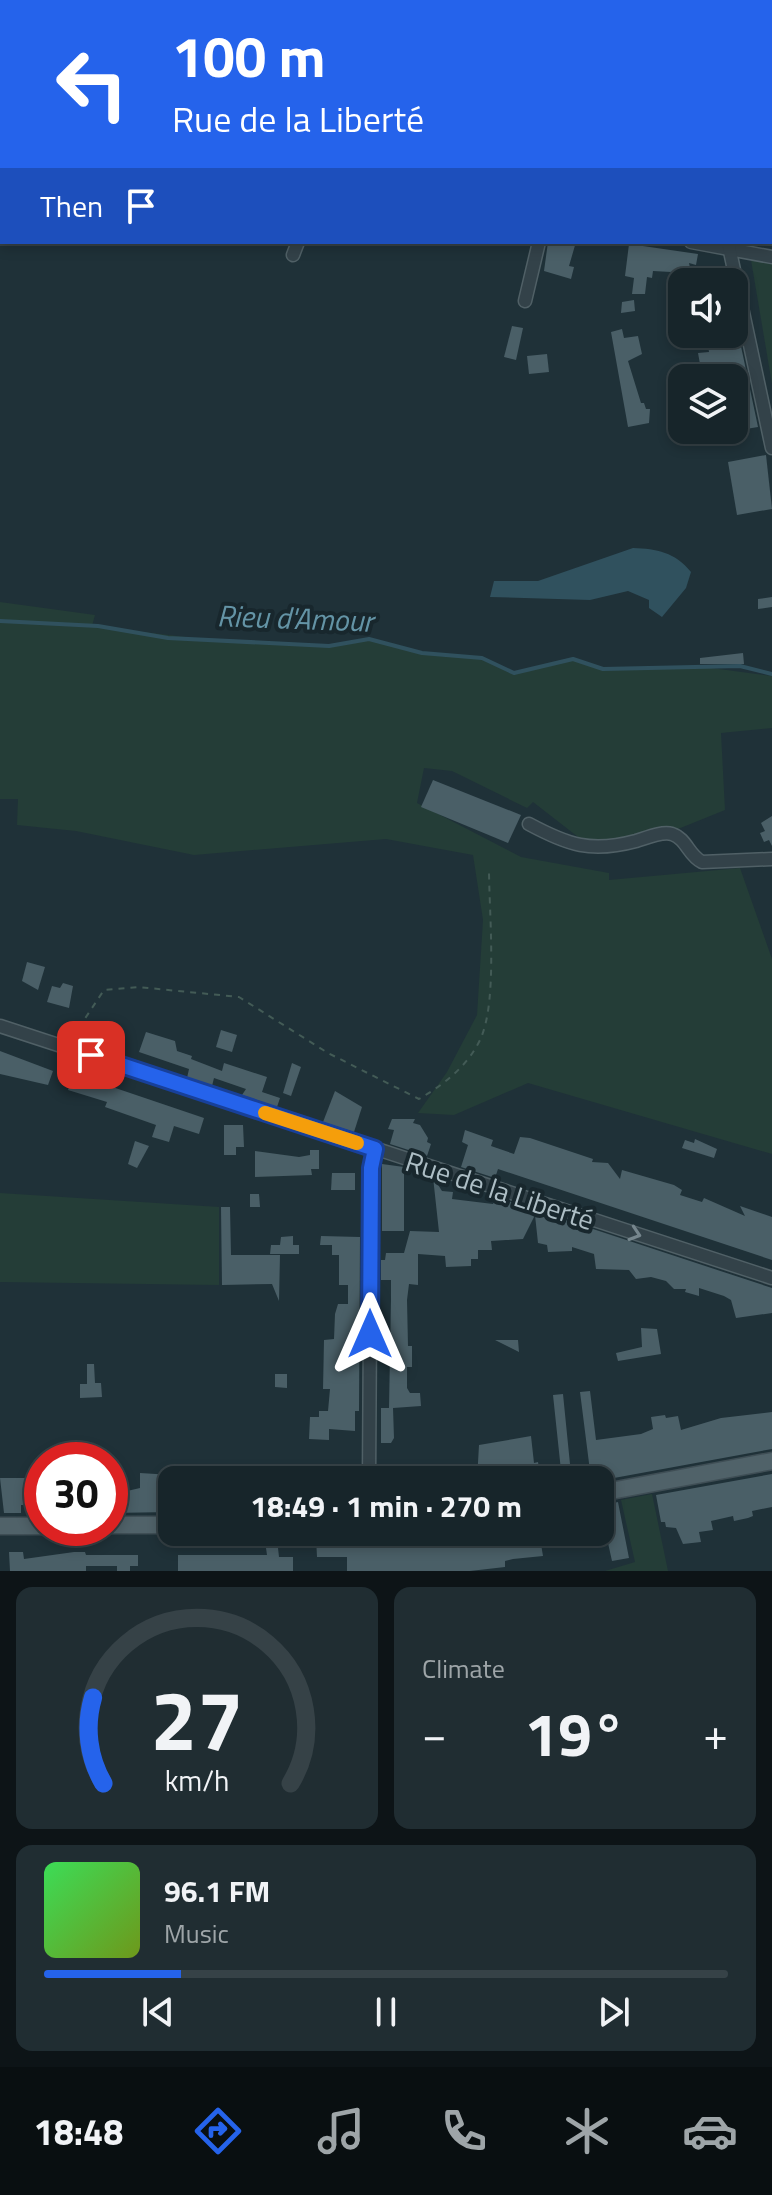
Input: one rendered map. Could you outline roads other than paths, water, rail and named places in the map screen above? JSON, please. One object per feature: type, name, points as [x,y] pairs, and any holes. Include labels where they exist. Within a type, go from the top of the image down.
[{"type":"main road","points":[[614,1490],[772,1461]]},
{"type":"main road","points":[[128,1525],[158,1525]]},
{"type":"main road","points":[[0,1526],[24,1526]]},
{"type":"street","points":[[525,301],[539,244]]},
{"type":"street","points":[[772,257],[729,245],[772,448]]},
{"type":"street","points":[[529,824],[566,844],[595,848],[668,832],[683,839],[693,858],[702,862],[772,859]]},
{"type":"street","name":"Rue de la Liberté","points":[[0,1026],[772,1278]]},
{"type":"street","points":[[369,1466],[371,1168],[375,1149]]},
{"type":"water","points":[[633,548],[665,553],[679,560],[691,572],[686,588],[662,617],[649,608],[649,600],[628,591],[590,600],[490,597],[494,581],[538,581]]},
{"type":"waterway","name":"Rieu d'Amour","points":[[0,621],[98,626],[168,638],[329,646],[369,639],[422,653],[482,658],[514,673],[573,659],[603,669],[740,666],[772,674]]}]
